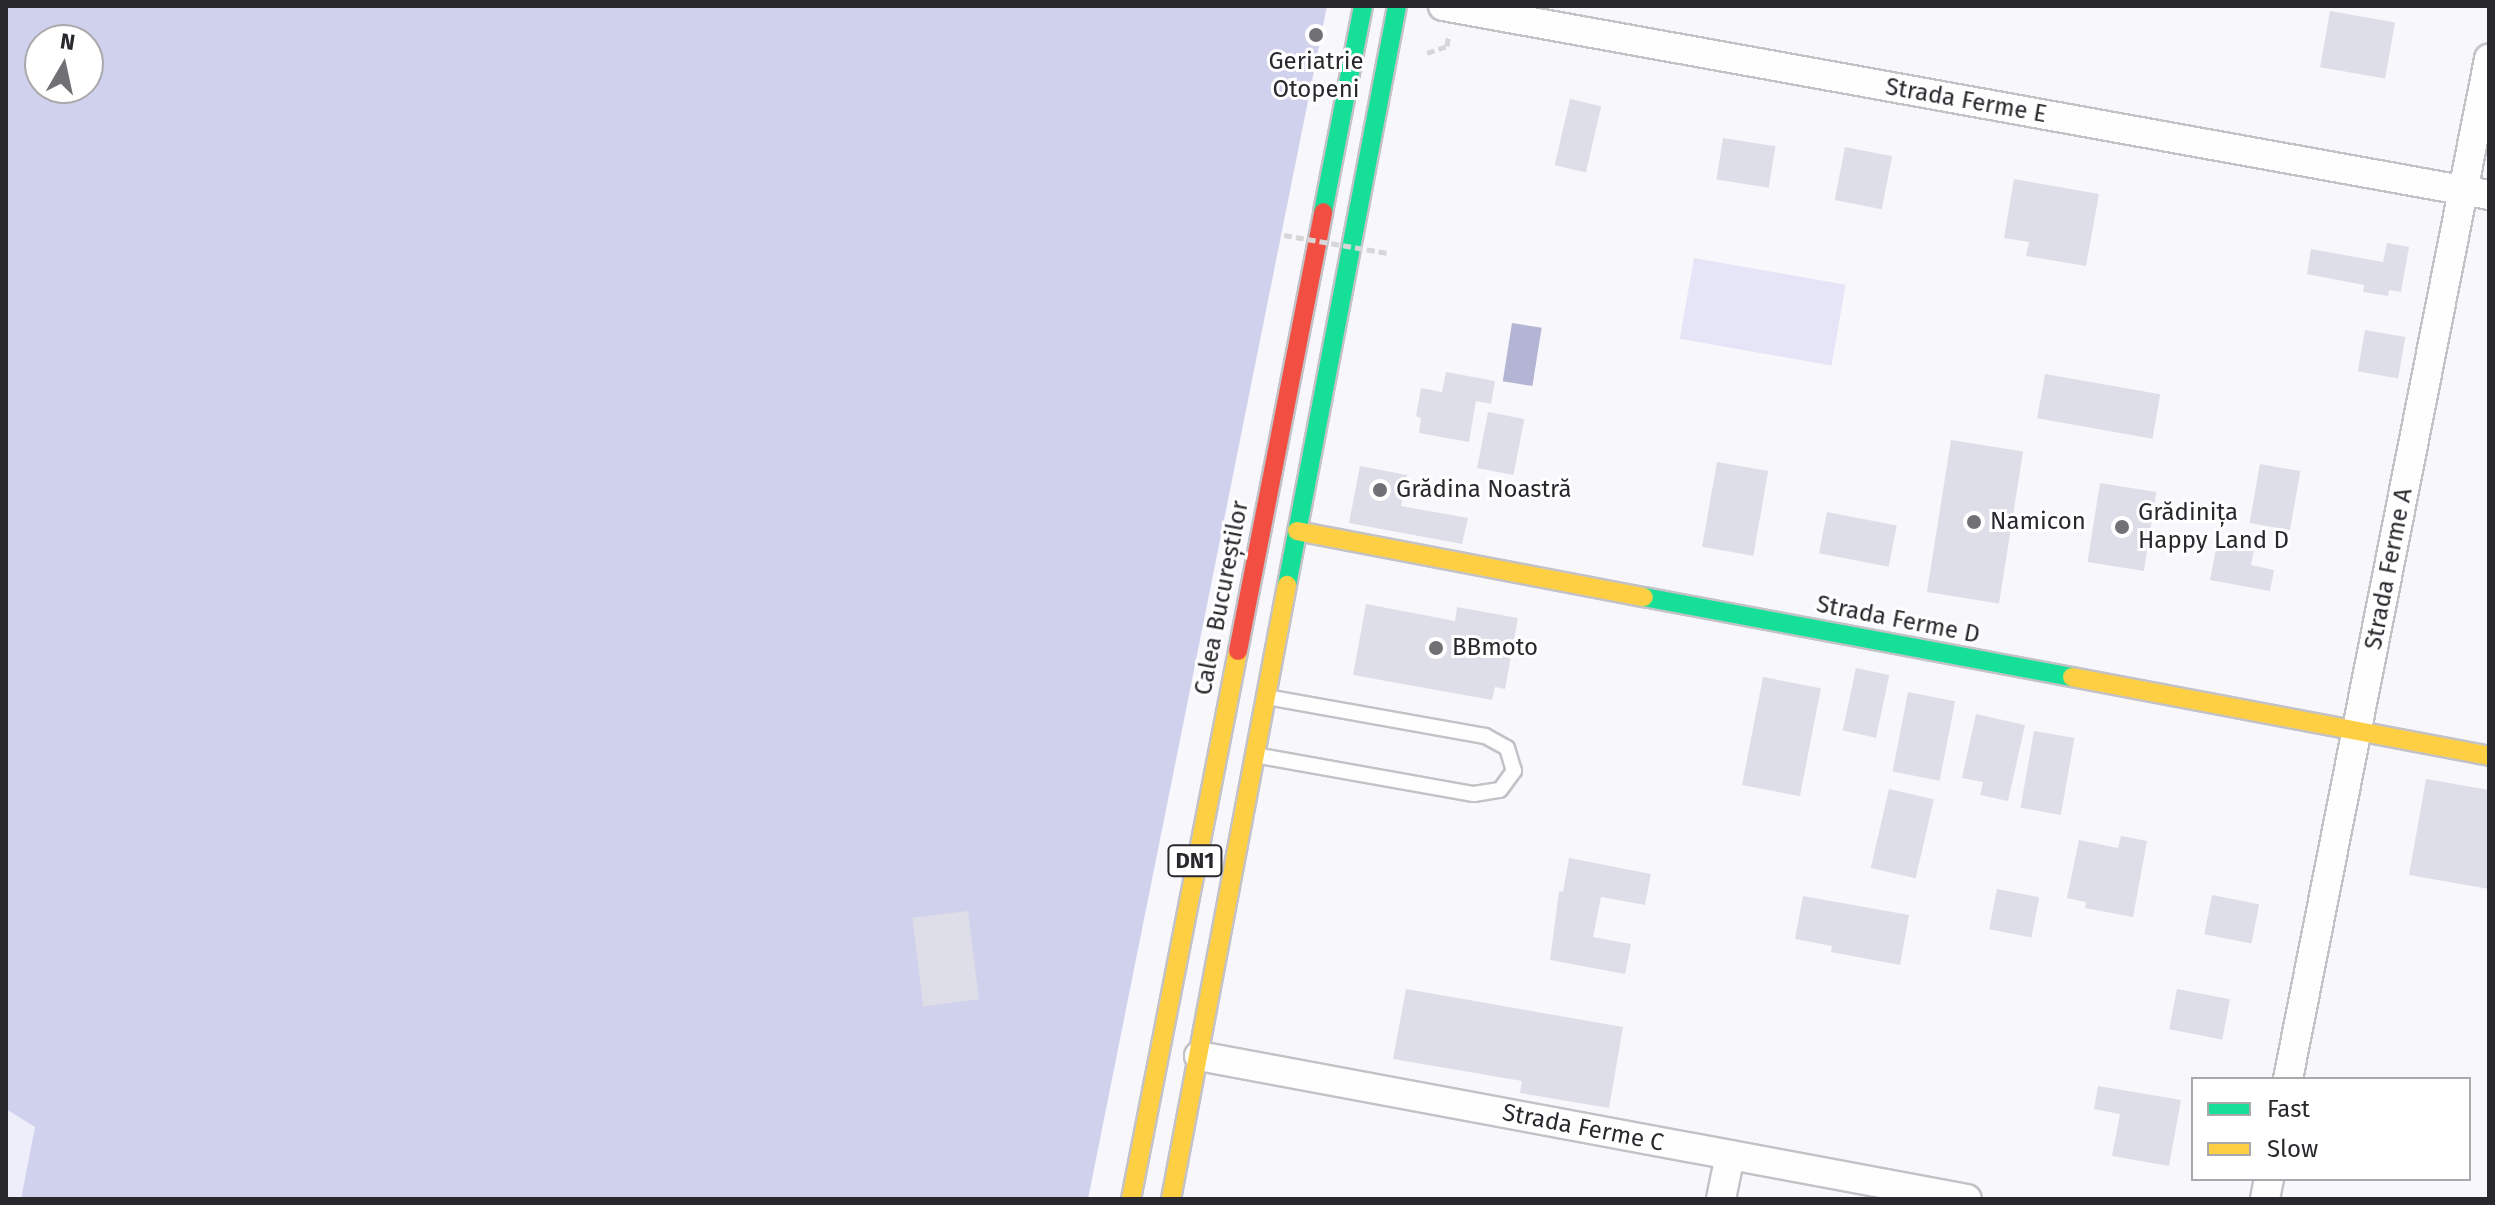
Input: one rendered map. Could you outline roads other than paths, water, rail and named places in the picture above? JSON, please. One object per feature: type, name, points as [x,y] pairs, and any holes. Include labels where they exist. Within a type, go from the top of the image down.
[{"type":"main road","name":"Calea Bucureștilor","points":[[1131,1199],[1363,6]]},
{"type":"main road","name":"DN1","points":[[1171,1199],[1397,6]]},
{"type":"main road","name":"Strada Ferme D","points":[[1297,531],[2489,756]]},
{"type":"street","name":"Strada Ferme E","points":[[1443,6],[2476,193]]},
{"type":"street","name":"Strada Ferme A","points":[[2288,1077],[2357,731],[2476,193],[2489,59]]},
{"type":"street","name":"Strada Ferme C","points":[[1199,1056],[1967,1199]]},
{"type":"street","points":[[1721,1199],[1730,1155]]},
{"type":"lane","points":[[1256,755],[1474,794],[1500,790],[1514,771],[1507,748],[1485,736],[1266,697]]},
{"type":"place","name":"Geriatrie Otopeni","points":[[1316,35]]},
{"type":"place","name":"Grădina Noastră","points":[[1380,490]]},
{"type":"place","name":"Namicon","points":[[1974,522]]},
{"type":"place","name":"Grădinița Happy Land D","points":[[2122,527]]},
{"type":"place","name":"BBmoto","points":[[1436,648]]}]
